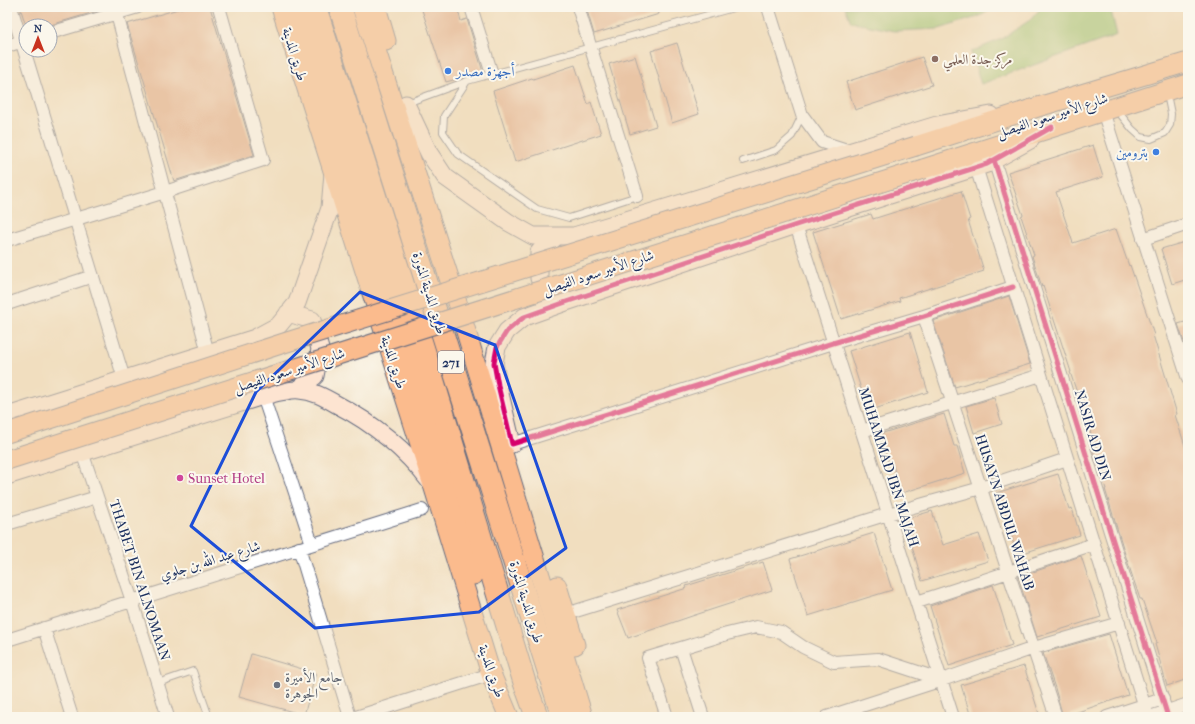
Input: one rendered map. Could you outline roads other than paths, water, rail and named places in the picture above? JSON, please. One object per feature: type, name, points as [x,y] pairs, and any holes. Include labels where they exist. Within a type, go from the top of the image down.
[{"type":"highway","name":"طريق المدينة المنورة","points":[[315,7],[426,357],[525,684],[537,717]]},
{"type":"highway","name":"طريق المدينة المنورة","points":[[340,7],[562,717]]},
{"type":"main road","name":"طريق المدينة","points":[[281,7],[434,488],[491,674],[513,711]]},
{"type":"main road","name":"طريق المدينة","points":[[297,7],[402,335],[513,711]]},
{"type":"main road","points":[[362,7],[461,315],[583,717]]},
{"type":"main road","points":[[376,7],[475,330],[566,614],[596,717]]},
{"type":"main road","name":"شارع الأمير سعود الفيصل","points":[[7,433],[453,290],[1038,107],[1188,62]]},
{"type":"main road","name":"شارع الأمير سعود الفيصل","points":[[7,460],[1188,84]]},
{"type":"street","points":[[12,7],[18,24]]},
{"type":"street","points":[[58,31],[116,11],[138,7]]},
{"type":"street","points":[[7,240],[165,192],[263,160],[219,7]]},
{"type":"street","points":[[471,7],[492,74]]},
{"type":"street","points":[[578,7],[636,196]]},
{"type":"street","points":[[768,7],[802,115],[822,142],[850,151]]},
{"type":"street","points":[[116,11],[208,352]]},
{"type":"street","points":[[7,46],[18,43]]},
{"type":"street","points":[[29,58],[124,379]]},
{"type":"street","points":[[406,104],[429,153],[445,177],[508,222],[533,236],[574,236],[937,125],[1038,107]]},
{"type":"street","points":[[1109,109],[1143,239],[1188,378]]},
{"type":"street","points":[[1013,287],[512,444],[494,363],[497,347],[507,332],[524,317],[796,225],[976,168],[987,164],[1052,127]]},
{"type":"street","name":"NASIR AD DIN","points":[[994,160],[1166,709]]},
{"type":"street","points":[[976,168],[1144,705],[1149,717],[1166,709],[1188,704]]},
{"type":"street","points":[[7,416],[255,338],[279,325],[297,303],[330,208],[333,173]]},
{"type":"street","points":[[1143,239],[1188,224]]},
{"type":"street","name":"MUHAMMAD IBN MAJAH","points":[[796,225],[953,717]]},
{"type":"street","points":[[557,236],[539,252],[539,278],[547,300],[566,302]]},
{"type":"street","points":[[7,304],[93,276]]},
{"type":"street","points":[[288,313],[312,320],[320,349],[315,376],[298,389]]},
{"type":"street","name":"HUSAYN ABDUL WAHAB","points":[[924,316],[1056,717]]},
{"type":"street","points":[[862,431],[1041,375]]},
{"type":"street","points":[[7,476],[263,396],[298,389],[315,393],[346,409],[384,434],[419,467],[434,488]]},
{"type":"street","points":[[263,396],[312,544]]},
{"type":"street","name":"THABET BIN ALNOMAAN","points":[[82,452],[132,601],[168,717]]},
{"type":"street","points":[[566,614],[888,514],[981,488],[1067,459]]},
{"type":"street","points":[[7,524],[97,497]]},
{"type":"street","name":"شارع عبد الله بن جلوي","points":[[7,640],[422,510]]},
{"type":"street","points":[[917,602],[1094,544]]},
{"type":"street","points":[[299,548],[350,717]]},
{"type":"street","points":[[827,717],[942,680],[1034,648],[1119,623]]},
{"type":"street","points":[[667,717],[648,658],[756,627],[781,632],[803,647],[834,662],[878,659],[942,680]]},
{"type":"street","points":[[44,628],[72,717]]},
{"type":"street","points":[[681,648],[703,717]]},
{"type":"street","points":[[364,716],[491,674]]},
{"type":"street","points":[[1107,717],[1144,705],[1166,709]]},
{"type":"lane","points":[[406,104],[467,81],[738,7]]},
{"type":"lane","points":[[467,81],[444,116],[443,132],[458,154],[537,209],[569,218],[636,196]]},
{"type":"lane","points":[[1109,109],[1141,137],[1151,139],[1165,133],[1170,125],[1171,114],[1166,91]]},
{"type":"lane","points":[[743,161],[776,150],[792,136],[802,115]]},
{"type":"lane","points":[[158,683],[194,671],[209,717]]},
{"type":"place","name":"مركز جدة العلمي","points":[[935,59]]},
{"type":"place","name":"أجهزة مصدر","points":[[448,71]]},
{"type":"place","name":"بترومين","points":[[1156,152]]},
{"type":"place","name":"Sunset Hotel","points":[[180,478]]},
{"type":"place","name":"جامع الأميرة الجوهرة","points":[[277,685]]}]
